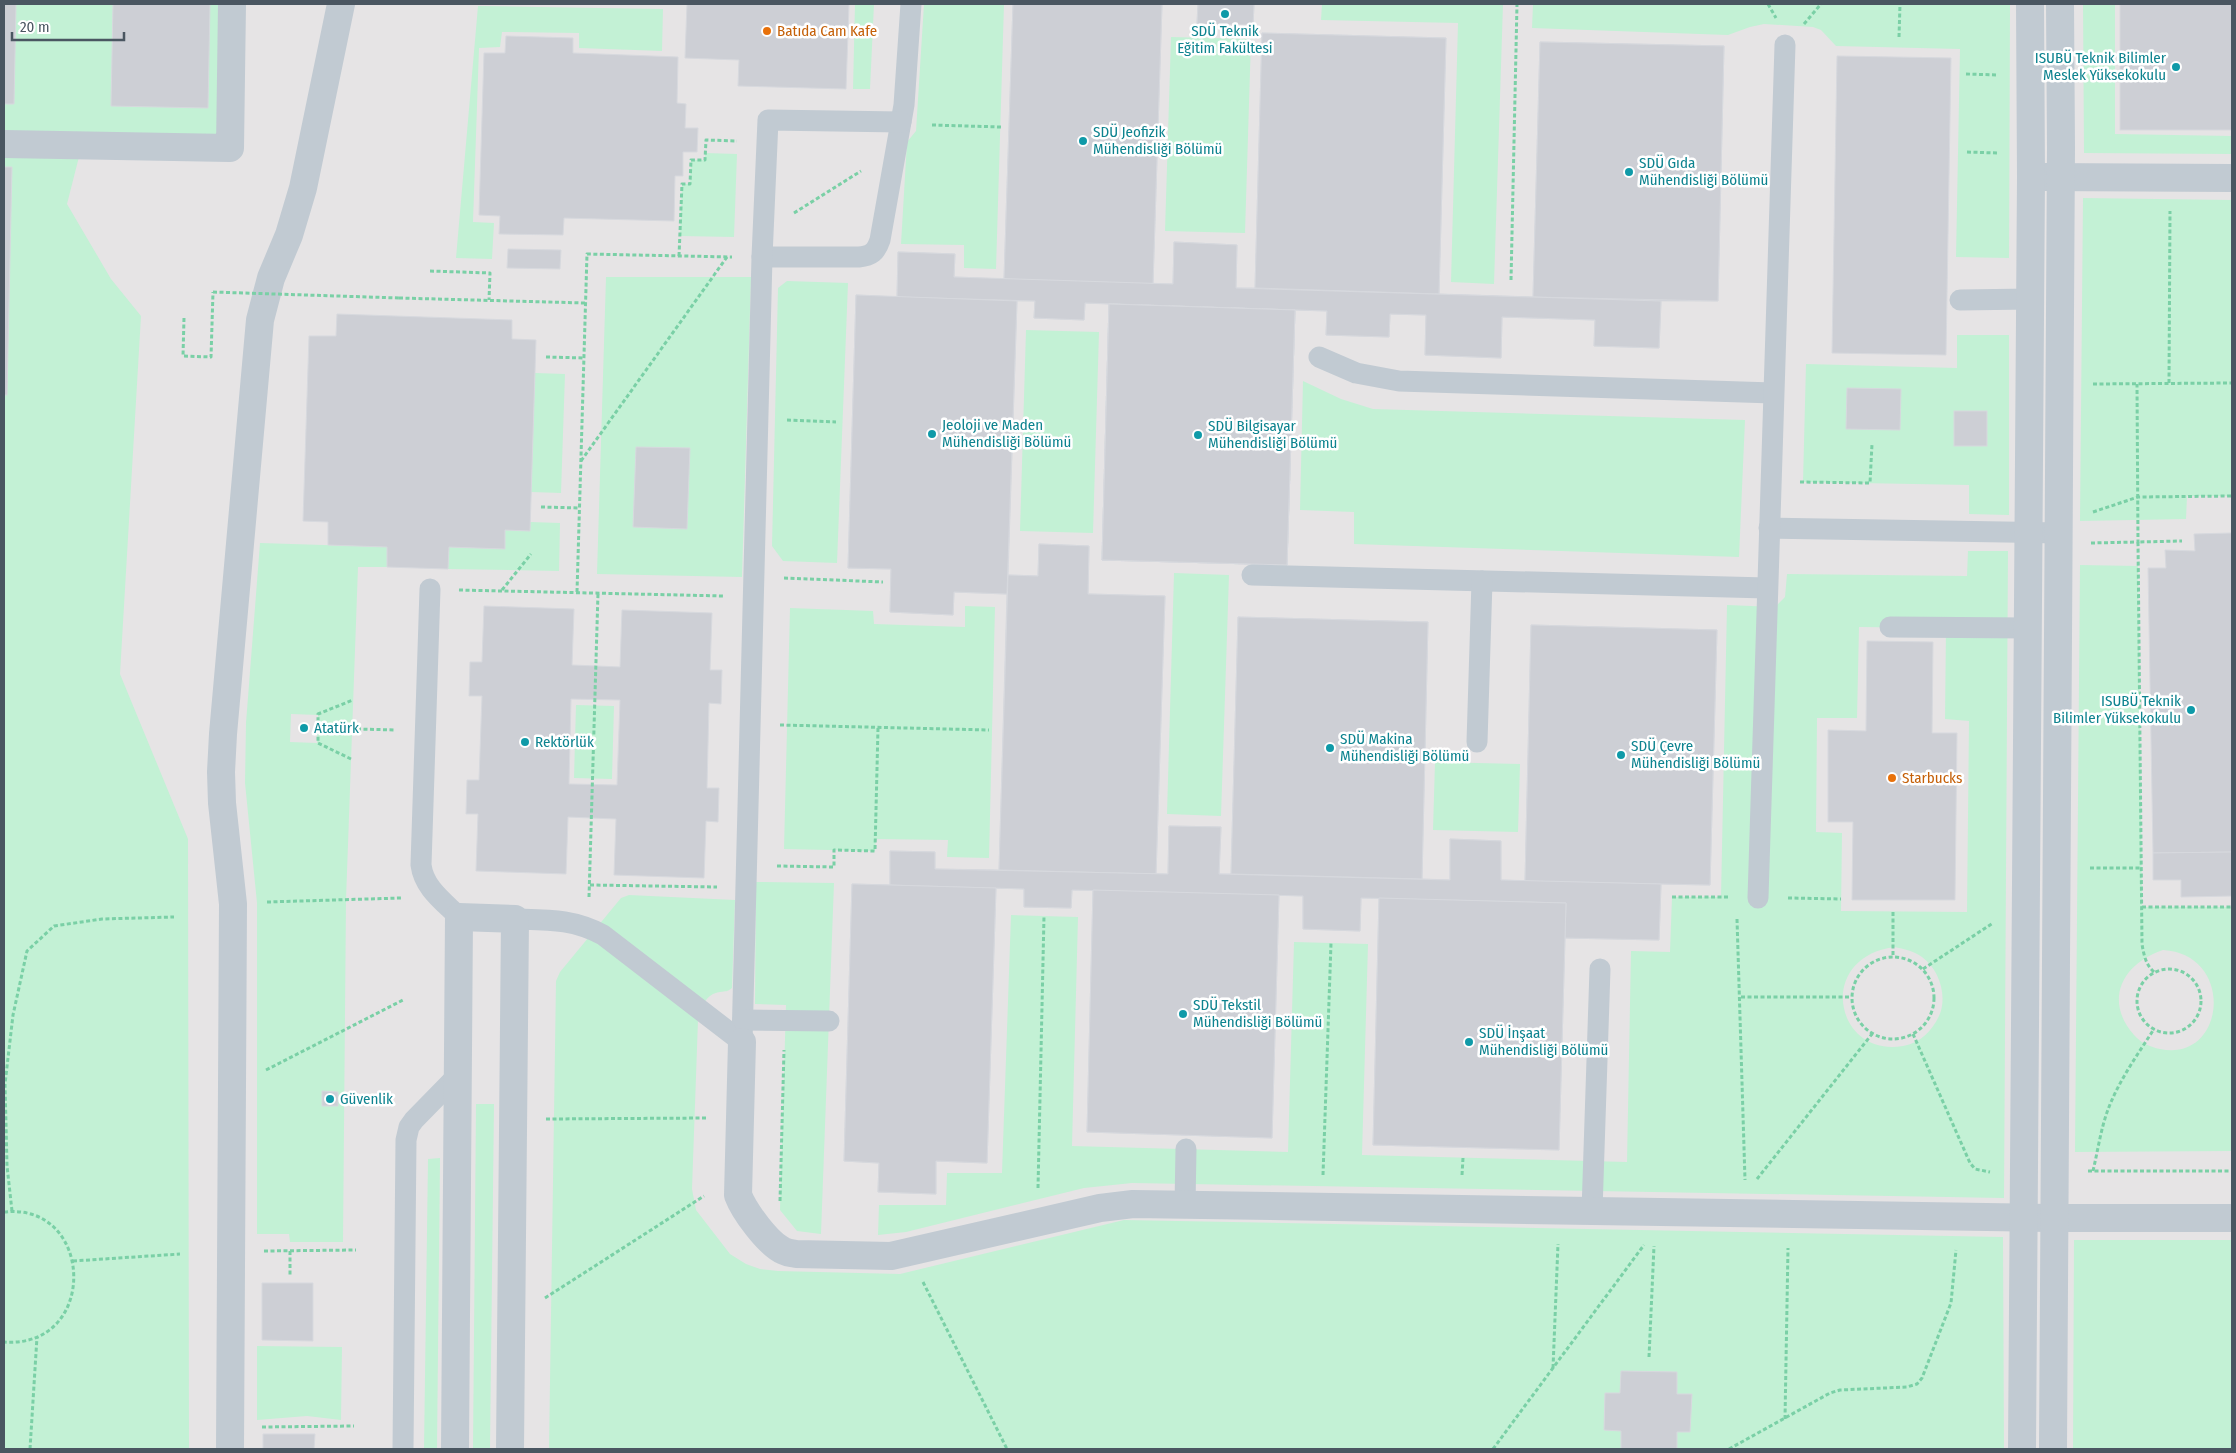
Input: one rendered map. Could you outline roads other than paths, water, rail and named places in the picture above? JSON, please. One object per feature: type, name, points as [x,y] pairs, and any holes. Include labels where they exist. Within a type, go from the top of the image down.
[{"type":"street","points":[[4,144],[230,148],[232,4]]},
{"type":"street","points":[[230,1438],[233,904],[222,803],[221,772],[224,724],[260,320],[271,278],[289,235],[300,197],[341,4]]},
{"type":"street","points":[[2022,1449],[2031,177],[2030,4]]},
{"type":"street","points":[[2053,1449],[2060,4]]},
{"type":"street","points":[[2031,177],[2232,178]]},
{"type":"street","points":[[455,1449],[459,918],[515,919],[510,1449]]},
{"type":"street","points":[[742,1031],[738,1195],[742,1207],[774,1244],[784,1251],[796,1254],[891,1256],[1100,1208],[1133,1204],[2054,1218],[2232,1218]]},
{"type":"lane","points":[[762,257],[859,257],[870,255],[875,251],[880,240],[901,122],[911,4]]},
{"type":"lane","points":[[1758,898],[1785,45]]},
{"type":"lane","points":[[742,1031],[762,257],[768,120],[901,122]]},
{"type":"lane","points":[[1960,300],[2030,300]]},
{"type":"lane","points":[[1319,357],[1356,373],[1399,381],[1773,393]]},
{"type":"lane","points":[[1769,528],[2058,533]]},
{"type":"lane","points":[[1252,575],[1767,588]]},
{"type":"lane","points":[[1477,742],[1482,581]]},
{"type":"lane","points":[[430,589],[421,865],[422,875],[428,886],[459,918]]},
{"type":"lane","points":[[1890,627],[2028,628]]},
{"type":"lane","points":[[515,919],[562,920],[588,927],[603,935],[742,1031],[829,1022]]},
{"type":"lane","points":[[1592,1211],[1600,969]]},
{"type":"lane","points":[[403,1449],[406,1140],[409,1127],[414,1120],[458,1075]]},
{"type":"lane","points":[[1185,1204],[1186,1149]]},
{"type":"place","name":"SDÜ Teknik Eğitim Fakültesi","points":[[1225,14]]},
{"type":"place","name":"Batıda Cam Kafe","points":[[767,31]]},
{"type":"place","name":"ISUBÜ Teknik Bilimler Meslek Yüksekokulu","points":[[2176,67]]},
{"type":"place","name":"SDÜ Jeofizik Mühendisliği Bölümü","points":[[1083,141]]},
{"type":"place","name":"SDÜ Gıda Mühendisliği Bölümü","points":[[1629,172]]},
{"type":"place","name":"Jeoloji ve Maden Mühendisliği Bölümü","points":[[932,434]]},
{"type":"place","name":"SDÜ Bilgisayar Mühendisliği Bölümü","points":[[1198,435]]},
{"type":"place","name":"ISUBÜ Teknik Bilimler Yüksekokulu","points":[[2191,710]]},
{"type":"place","name":"Atatürk","points":[[304,728]]},
{"type":"place","name":"Rektörlük","points":[[525,742]]},
{"type":"place","name":"SDÜ Makina Mühendisliği Bölümü","points":[[1330,748]]},
{"type":"place","name":"SDÜ Çevre Mühendisliği Bölümü","points":[[1621,755]]},
{"type":"place","name":"Starbucks","points":[[1892,778]]},
{"type":"place","name":"SDÜ Tekstil Mühendisliği Bölümü","points":[[1183,1014]]},
{"type":"place","name":"SDÜ İnşaat Mühendisliği Bölümü","points":[[1469,1042]]},
{"type":"place","name":"Güvenlik","points":[[330,1099]]}]
